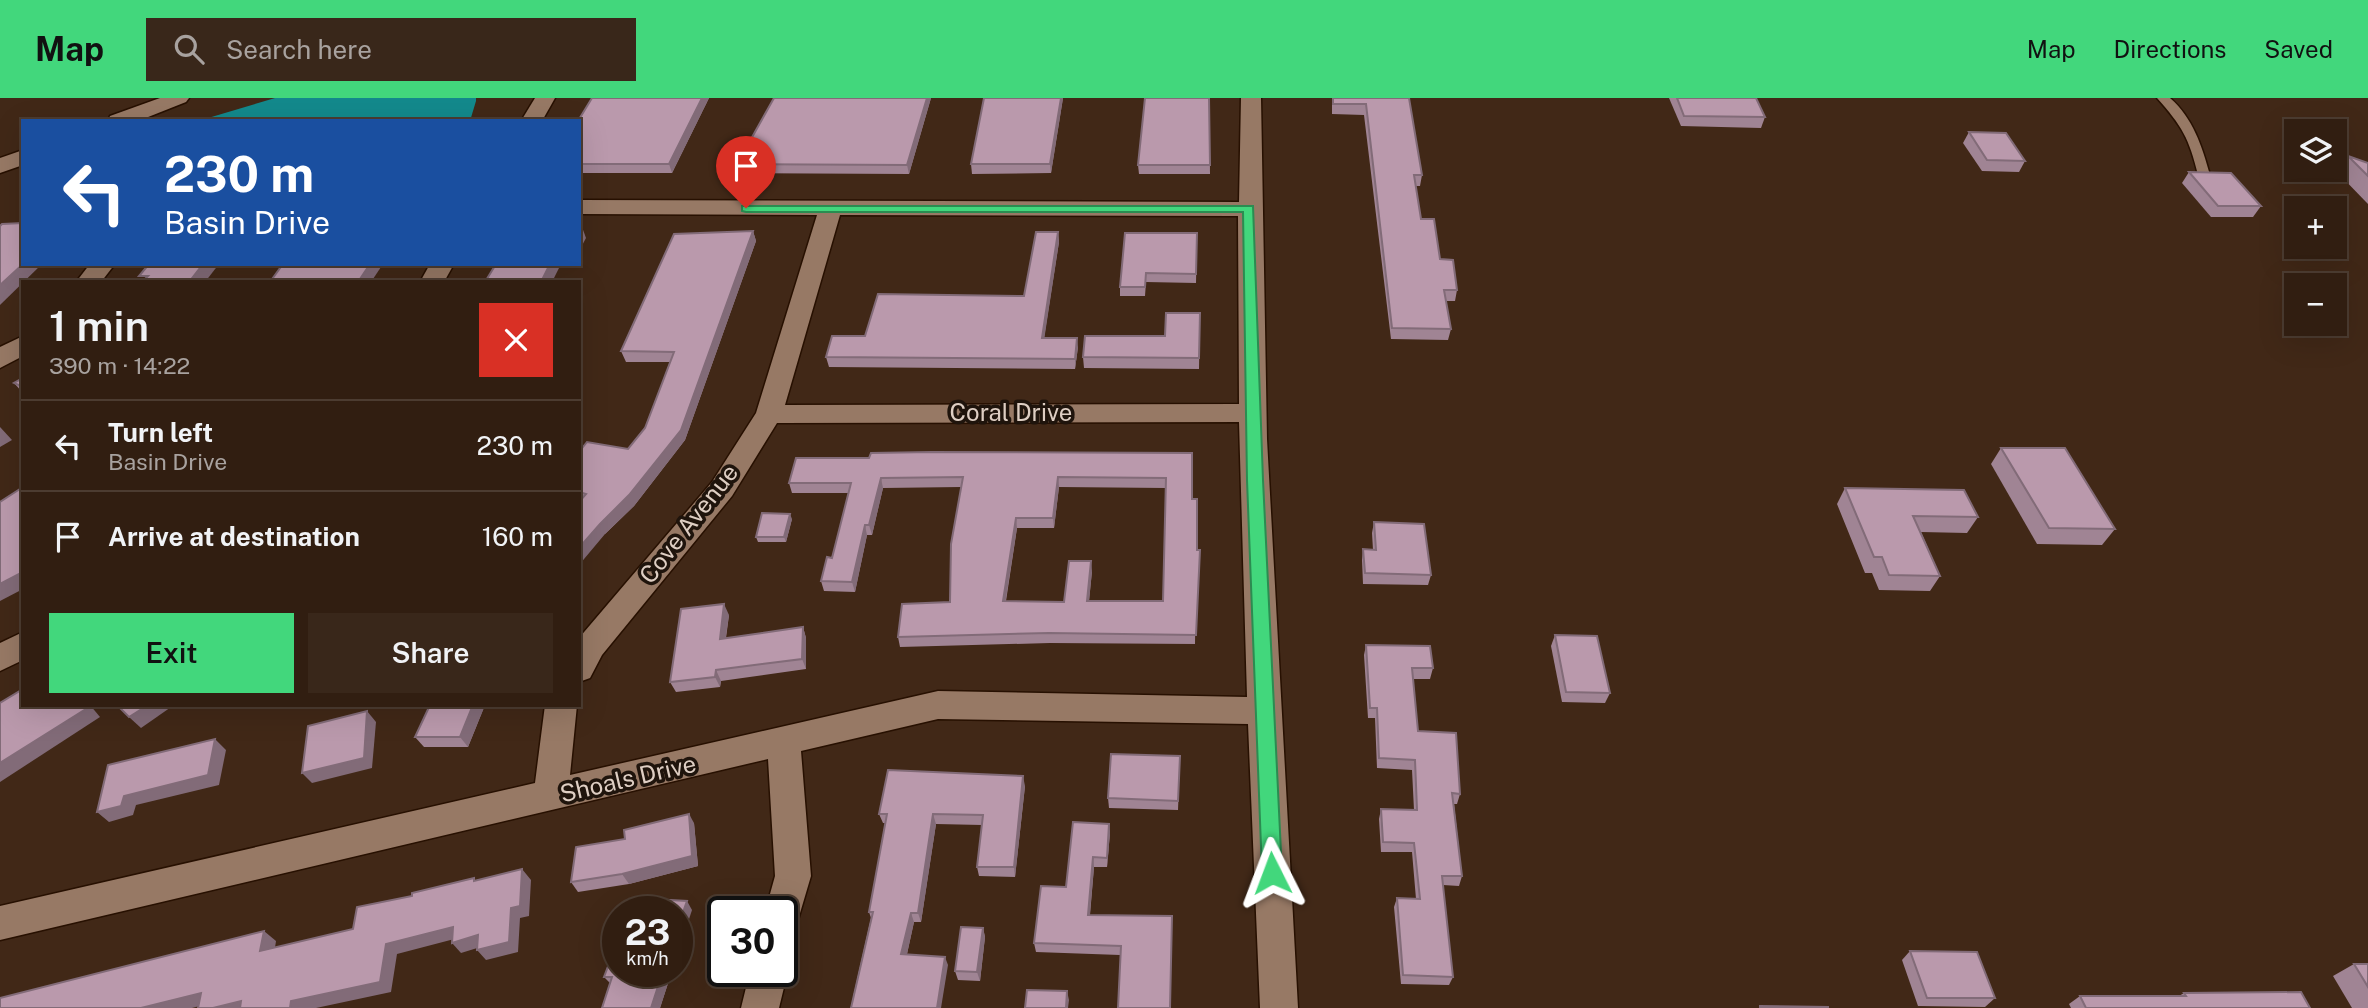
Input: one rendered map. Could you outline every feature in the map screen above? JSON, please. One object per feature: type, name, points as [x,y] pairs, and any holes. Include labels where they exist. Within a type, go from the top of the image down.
[{"type":"street","points":[[123,119],[179,98]]},
{"type":"street","points":[[532,119],[545,98]]},
{"type":"street","points":[[1251,98],[1249,209],[1253,413],[1279,1008]]},
{"type":"street","points":[[0,166],[21,158]]},
{"type":"street","points":[[581,207],[1249,209]]},
{"type":"street","name":"Cove Avenue","points":[[581,665],[590,648],[722,489],[769,414],[830,209]]},
{"type":"street","points":[[90,280],[101,266]]},
{"type":"street","points":[[0,359],[21,345]]},
{"type":"street","name":"Coral Drive","points":[[769,414],[1253,413]]},
{"type":"street","points":[[0,658],[21,646]]},
{"type":"street","name":"Shoals Drive","points":[[0,923],[784,743],[938,705],[1264,711]]},
{"type":"street","points":[[551,797],[561,707]]},
{"type":"street","points":[[784,743],[793,876],[788,896]]},
{"type":"street","points":[[760,1008],[765,987]]},
{"type":"lane","points":[[2163,98],[2178,110],[2188,124],[2204,175]]},
{"type":"water","points":[[275,98],[476,98],[471,119],[205,119]]},
{"type":"building","points":[[592,98],[702,98],[669,164],[581,164],[579,119]]},
{"type":"building","points":[[774,98],[927,98],[907,165],[737,164]]},
{"type":"building","points":[[984,98],[1061,98],[1050,164],[971,164]]},
{"type":"building","points":[[1145,98],[1209,98],[1210,165],[1138,165]]},
{"type":"building","points":[[1333,98],[1409,98],[1422,175],[1414,175],[1421,219],[1434,219],[1440,259],[1453,260],[1457,290],[1444,290],[1451,329],[1392,328],[1366,104],[1333,104]]},
{"type":"building","points":[[1677,98],[1756,98],[1765,117],[1684,116]]},
{"type":"building","points":[[1969,132],[2006,133],[2025,161],[1987,160]]},
{"type":"building","points":[[2348,156],[2368,163],[2368,176]]},
{"type":"building","points":[[2189,172],[2231,173],[2261,206],[2218,206]]},
{"type":"building","points":[[21,223],[21,266],[0,285],[0,226]]},
{"type":"building","points":[[753,231],[681,430],[629,495],[581,546],[581,500],[586,494],[581,493],[581,450],[587,442],[628,449],[645,428],[674,352],[621,351],[674,234]]},
{"type":"building","points":[[1036,232],[1058,232],[1042,338],[1077,338],[1075,359],[826,357],[832,336],[865,336],[878,294],[1024,296]]},
{"type":"building","points":[[1125,233],[1197,233],[1196,274],[1146,273],[1145,287],[1120,287]]},
{"type":"building","points":[[147,266],[201,266],[191,280],[144,280],[148,276],[139,276]]},
{"type":"building","points":[[282,266],[369,266],[359,280],[271,280]]},
{"type":"building","points":[[495,266],[549,266],[542,280],[486,280]]},
{"type":"building","points":[[1166,313],[1200,313],[1199,358],[1083,357],[1085,336],[1165,336]]},
{"type":"building","points":[[2001,448],[2065,448],[2115,529],[2049,528]]},
{"type":"building","points":[[871,453],[1192,453],[1192,499],[1197,499],[1197,550],[1200,550],[1196,635],[1049,633],[898,637],[902,604],[950,602],[951,544],[963,477],[881,478],[869,525],[865,525],[852,582],[821,581],[827,557],[832,558],[851,483],[789,483],[796,458],[869,458]],"holes":[[[1058,477],[1166,478],[1163,601],[1087,601],[1091,561],[1069,561],[1064,602],[1003,601],[1016,518],[1053,518]]]},
{"type":"building","points":[[21,488],[21,573],[0,584],[0,502]]},
{"type":"building","points":[[1845,488],[1964,490],[1978,517],[1913,516],[1940,576],[1889,575],[1882,557],[1874,557]]},
{"type":"building","points":[[762,513],[790,514],[784,537],[756,537]]},
{"type":"building","points":[[1374,522],[1424,524],[1431,575],[1365,573],[1363,549],[1376,550]]},
{"type":"building","points":[[724,604],[720,639],[803,627],[802,659],[716,670],[715,677],[670,682],[681,609]]},
{"type":"building","points":[[1555,635],[1597,636],[1610,693],[1566,692]]},
{"type":"building","points":[[1366,645],[1430,646],[1433,668],[1412,668],[1418,731],[1456,733],[1460,794],[1452,793],[1462,876],[1442,876],[1453,977],[1403,975],[1397,898],[1420,899],[1414,843],[1383,842],[1381,809],[1417,810],[1415,760],[1379,758],[1377,708],[1370,708]]},
{"type":"building","points":[[21,690],[21,707],[89,707],[0,763],[0,703]]},
{"type":"building","points":[[119,707],[145,707],[129,717]]},
{"type":"building","points":[[429,707],[472,707],[460,737],[415,737]]},
{"type":"building","points":[[367,711],[364,758],[302,773],[308,726]]},
{"type":"building","points":[[215,739],[208,775],[124,796],[121,806],[97,812],[108,765]]},
{"type":"building","points":[[1111,754],[1180,756],[1178,801],[1108,798]]},
{"type":"building","points":[[888,770],[1023,776],[1014,867],[977,867],[983,815],[933,814],[918,913],[911,913],[901,954],[945,957],[937,1008],[851,1008],[873,912],[869,912],[887,814],[879,814]]},
{"type":"building","points":[[689,814],[692,856],[622,874],[571,882],[576,847],[625,839],[624,830]]},
{"type":"building","points":[[1073,822],[1109,824],[1107,858],[1093,857],[1088,915],[1172,916],[1170,1008],[1118,1008],[1121,946],[1034,943],[1041,886],[1066,887]]},
{"type":"building","points":[[522,869],[520,906],[511,908],[509,942],[477,950],[478,935],[452,943],[453,927],[386,944],[380,982],[291,1001],[290,1008],[240,1008],[241,1001],[213,1008],[198,1008],[201,993],[141,1008],[0,1008],[0,998],[264,931],[260,951],[353,929],[357,907]]},
{"type":"building","points":[[961,927],[983,928],[977,972],[955,971]]},
{"type":"building","points":[[1910,951],[1977,952],[1995,998],[1927,998]]},
{"type":"building","points":[[2354,964],[2368,964],[2368,987]]},
{"type":"building","points":[[609,987],[658,987],[651,1008],[602,1008]]},
{"type":"building","points":[[1027,990],[1067,991],[1066,1008],[1025,1008]]},
{"type":"building","points":[[2301,992],[2310,1008],[2086,1008],[2080,996],[2186,996],[2184,993]]},
{"type":"building","points":[[1828,1007],[1828,1008],[1760,1008]]},
{"type":"route","points":[[746,208],[1249,209],[1255,480],[1272,873]]}]
